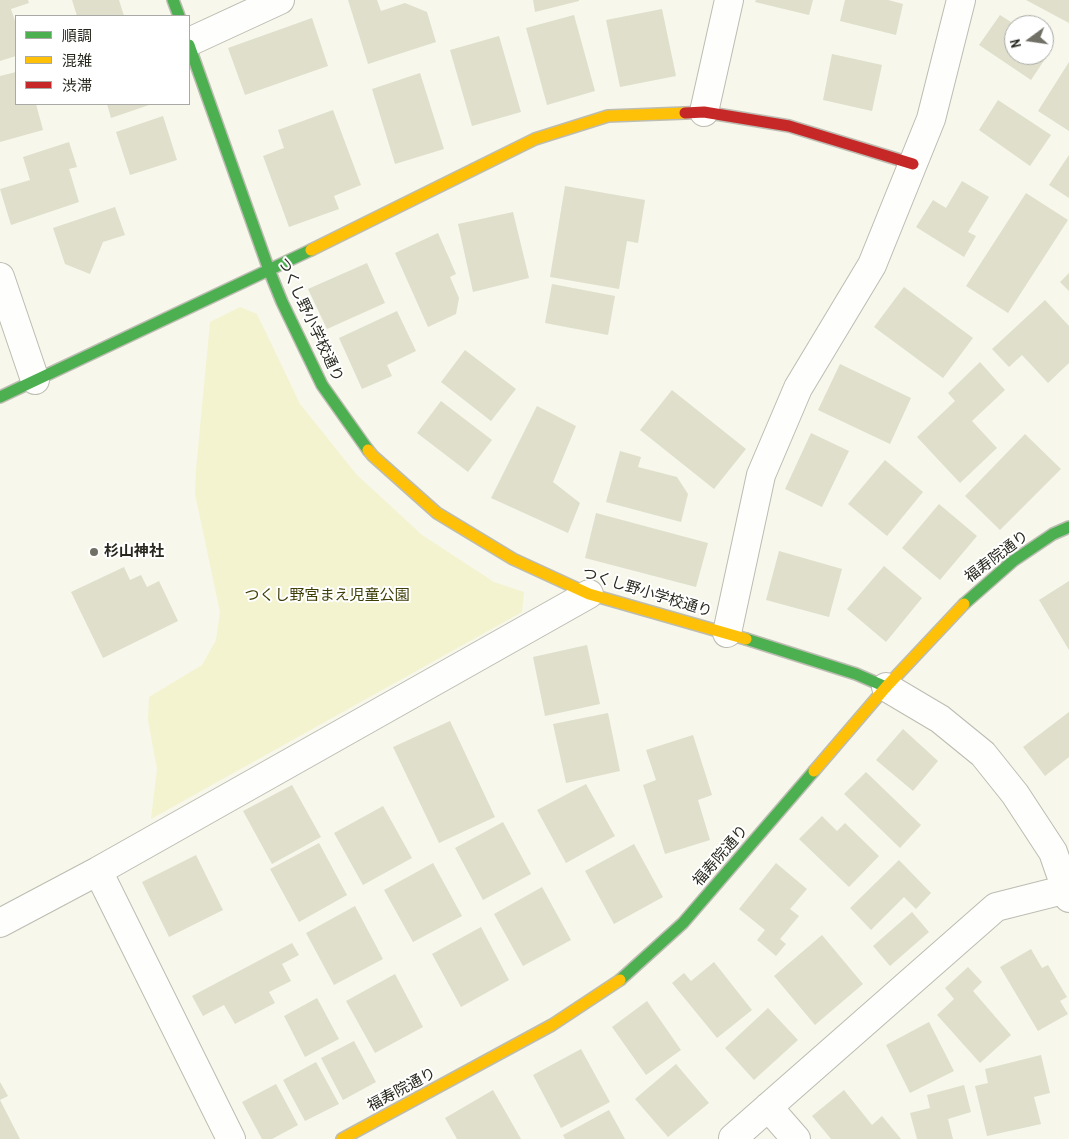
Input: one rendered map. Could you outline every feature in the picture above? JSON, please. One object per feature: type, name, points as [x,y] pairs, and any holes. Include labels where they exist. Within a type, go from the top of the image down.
[{"type":"street","points":[[173,0],[179,15]]},
{"type":"street","points":[[190,44],[280,0]]},
{"type":"street","points":[[704,112],[730,0]]},
{"type":"street","points":[[727,633],[761,475],[798,388],[872,265],[931,119],[961,0]]},
{"type":"street","name":"つくし野小学校通り","points":[[190,47],[269,270],[322,385],[373,456],[437,513],[513,559],[589,594],[727,633],[856,674],[886,688]]},
{"type":"street","points":[[0,397],[269,270],[535,139],[608,116],[704,112],[789,126],[913,164]]},
{"type":"street","points":[[0,277],[35,380]]},
{"type":"street","name":"福寿院通り","points":[[342,1139],[552,1025],[618,982],[683,923],[886,688],[971,596],[1013,561],[1053,534],[1069,527]]},
{"type":"street","points":[[0,923],[98,871],[589,594]]},
{"type":"street","points":[[733,1138],[996,907],[1068,893],[1061,851],[983,754],[940,719],[886,688]]},
{"type":"street","points":[[98,871],[231,1139]]},
{"type":"street","points":[[768,1107],[796,1139]]},
{"type":"green space","name":"つくし野宮まえ児童公園","points":[[240,307],[257,314],[300,404],[357,475],[422,535],[494,582],[524,592],[522,612],[151,819],[157,769],[148,720],[149,697],[202,665],[216,640],[220,612],[195,494],[196,470],[210,322]]},
{"type":"building","points":[[0,0],[28,0],[29,3],[11,9],[15,21],[15,56],[0,61]]},
{"type":"building","points":[[72,0],[119,0],[124,15],[77,15]]},
{"type":"building","points":[[348,0],[377,0],[381,11],[405,3],[427,12],[436,42],[368,64]]},
{"type":"building","points":[[533,0],[579,0],[579,1],[535,12]]},
{"type":"building","points":[[756,0],[813,0],[809,15],[755,2]]},
{"type":"building","points":[[845,0],[888,0],[903,4],[896,35],[840,21]]},
{"type":"building","points":[[1026,0],[1069,0],[1069,23]]},
{"type":"building","points":[[662,9],[676,76],[620,87],[606,20]]},
{"type":"building","points":[[574,15],[595,91],[547,105],[526,28]]},
{"type":"building","points":[[1000,15],[1004,18],[1004,62],[979,45]]},
{"type":"building","points":[[312,18],[328,66],[245,95],[228,48]]},
{"type":"building","points":[[499,36],[521,112],[472,126],[450,50]]},
{"type":"building","points":[[832,54],[882,65],[872,111],[823,100]]},
{"type":"building","points":[[1069,62],[1069,131],[1038,111]]},
{"type":"building","points":[[1009,65],[1041,65],[1031,80]]},
{"type":"building","points":[[15,72],[15,105],[36,105],[43,130],[0,142],[0,76]]},
{"type":"building","points":[[420,73],[444,149],[395,164],[372,89]]},
{"type":"building","points":[[998,100],[1051,135],[1030,166],[979,130]]},
{"type":"building","points":[[107,105],[149,105],[111,118]]},
{"type":"building","points":[[333,110],[361,185],[334,196],[339,209],[289,227],[263,156],[284,148],[278,130]]},
{"type":"building","points":[[163,116],[177,160],[130,175],[116,132]]},
{"type":"building","points":[[69,142],[77,167],[69,169],[79,202],[11,225],[0,189],[30,180],[23,157]]},
{"type":"building","points":[[1069,155],[1069,198],[1049,185]]},
{"type":"building","points":[[962,181],[989,197],[968,232],[976,236],[964,257],[916,227],[933,200],[946,208]]},
{"type":"building","points":[[565,186],[645,200],[638,243],[627,241],[619,289],[550,277]]},
{"type":"building","points":[[1026,193],[1068,220],[1008,313],[966,286]]},
{"type":"building","points":[[115,207],[125,235],[103,242],[90,274],[65,264],[53,228]]},
{"type":"building","points":[[513,212],[529,278],[473,292],[458,224]]},
{"type":"building","points":[[438,233],[456,274],[450,277],[459,298],[456,314],[428,327],[395,253]]},
{"type":"building","points":[[367,263],[385,303],[327,329],[308,289]]},
{"type":"building","points":[[1069,273],[1069,291],[1060,282]]},
{"type":"building","points":[[552,284],[615,296],[608,335],[545,323]]},
{"type":"building","points":[[904,287],[973,338],[943,378],[874,327]]},
{"type":"building","points":[[1045,300],[1069,326],[1069,363],[1048,383],[1022,355],[1009,367],[992,349]]},
{"type":"building","points":[[397,311],[416,351],[387,365],[392,376],[362,389],[339,338]]},
{"type":"building","points":[[465,350],[516,389],[491,421],[441,382]]},
{"type":"building","points":[[980,362],[1005,390],[972,421],[997,448],[960,483],[917,437],[955,401],[948,393]]},
{"type":"building","points":[[840,364],[911,398],[890,444],[818,410]]},
{"type":"building","points":[[672,390],[746,449],[714,489],[640,430]]},
{"type":"building","points":[[441,401],[492,440],[468,472],[417,433]]},
{"type":"building","points":[[537,406],[576,426],[553,482],[580,503],[568,533],[491,498]]},
{"type":"building","points":[[811,433],[849,451],[822,507],[785,489]]},
{"type":"building","points":[[1025,434],[1061,469],[1000,530],[965,496]]},
{"type":"building","points":[[620,451],[641,457],[638,467],[677,477],[688,494],[681,522],[606,502]]},
{"type":"building","points":[[885,460],[923,492],[887,536],[848,504]]},
{"type":"building","points":[[939,504],[977,536],[940,580],[902,548]]},
{"type":"building","points":[[596,513],[708,543],[696,587],[585,558]]},
{"type":"building","points":[[779,551],[842,569],[829,617],[766,600]]},
{"type":"building","points":[[884,566],[922,598],[886,642],[847,609]]},
{"type":"building","points":[[124,567],[130,580],[141,575],[147,587],[159,581],[178,621],[103,658],[71,592]]},
{"type":"building","points":[[1069,581],[1069,650],[1039,600]]},
{"type":"building","points":[[587,645],[600,704],[545,716],[533,657]]},
{"type":"building","points":[[1069,712],[1069,757],[1045,776],[1023,747]]},
{"type":"building","points":[[608,713],[620,771],[566,783],[553,724]]},
{"type":"building","points":[[450,721],[495,817],[439,843],[393,747]]},
{"type":"building","points":[[903,729],[938,761],[913,791],[876,760]]},
{"type":"building","points":[[693,735],[712,795],[698,800],[710,840],[665,854],[643,785],[656,780],[646,750]]},
{"type":"building","points":[[866,772],[921,825],[900,848],[844,794]]},
{"type":"building","points":[[586,784],[615,836],[566,863],[537,810]]},
{"type":"building","points":[[292,785],[321,837],[272,864],[243,811]]},
{"type":"building","points":[[383,806],[412,858],[363,885],[334,833]]},
{"type":"building","points":[[822,816],[837,831],[845,823],[879,856],[849,887],[799,839]]},
{"type":"building","points":[[503,822],[531,874],[483,900],[455,848]]},
{"type":"building","points":[[319,843],[347,895],[299,922],[270,869]]},
{"type":"building","points":[[634,844],[663,897],[614,924],[585,871]]},
{"type":"building","points":[[196,855],[223,910],[169,937],[142,882]]},
{"type":"building","points":[[899,860],[931,893],[916,909],[904,897],[871,930],[850,908]]},
{"type":"building","points":[[433,863],[462,916],[413,942],[384,890]]},
{"type":"building","points":[[776,863],[807,889],[790,909],[799,916],[780,939],[786,944],[776,956],[757,940],[765,930],[739,909]]},
{"type":"building","points":[[542,887],[571,940],[523,966],[494,914]]},
{"type":"building","points":[[355,906],[383,959],[334,985],[306,933]]},
{"type":"building","points":[[912,912],[929,932],[890,966],[873,946]]},
{"type":"building","points":[[481,927],[509,980],[461,1007],[432,954]]},
{"type":"building","points":[[822,935],[863,984],[815,1025],[774,976]]},
{"type":"building","points":[[292,943],[299,955],[282,964],[291,981],[269,992],[275,1003],[235,1024],[224,1005],[203,1016],[192,996]]},
{"type":"building","points":[[1031,949],[1042,968],[1048,965],[1067,997],[1060,1001],[1068,1014],[1038,1031],[1000,967]]},
{"type":"building","points":[[714,962],[752,1010],[717,1038],[672,983],[684,973],[691,981]]},
{"type":"building","points":[[968,967],[982,982],[973,991],[1011,1035],[980,1063],[937,1015],[954,999],[945,988]]},
{"type":"building","points":[[395,974],[423,1027],[375,1053],[346,1001]]},
{"type":"building","points":[[317,998],[339,1039],[305,1057],[284,1016]]},
{"type":"building","points":[[647,1001],[681,1050],[646,1075],[612,1027]]},
{"type":"building","points":[[768,1008],[798,1040],[754,1080],[725,1048]]},
{"type":"building","points":[[929,1022],[954,1071],[910,1093],[886,1045]]},
{"type":"building","points":[[354,1041],[376,1082],[343,1100],[321,1058]]},
{"type":"building","points":[[581,1049],[610,1102],[561,1128],[533,1075]]},
{"type":"building","points":[[1041,1055],[1050,1093],[1034,1097],[1041,1124],[987,1136],[975,1086],[988,1083],[985,1069]]},
{"type":"building","points":[[316,1062],[339,1104],[305,1121],[283,1080]]},
{"type":"building","points":[[676,1064],[709,1103],[668,1137],[635,1099]]},
{"type":"building","points":[[0,1082],[8,1096],[0,1100]]},
{"type":"building","points":[[276,1084],[298,1125],[272,1139],[262,1139],[242,1102]]},
{"type":"building","points":[[964,1085],[971,1112],[948,1119],[953,1139],[917,1139],[910,1113],[930,1108],[927,1095]]},
{"type":"building","points":[[493,1090],[521,1139],[457,1139],[445,1118]]},
{"type":"building","points":[[844,1090],[872,1125],[882,1116],[901,1139],[831,1139],[812,1116]]},
{"type":"building","points":[[0,1100],[20,1139],[0,1139]]},
{"type":"building","points":[[609,1110],[625,1139],[565,1139],[563,1135]]},
{"type":"traffic: fast","points":[[173,0],[179,15]]},
{"type":"traffic: fast","points":[[190,48],[282,302],[322,385],[368,450]]},
{"type":"traffic: fast","points":[[0,397],[311,250]]},
{"type":"traffic: fast","points":[[964,604],[1013,561],[1053,534],[1069,527]]},
{"type":"traffic: fast","points":[[746,639],[856,674],[886,687]]},
{"type":"traffic: fast","points":[[620,980],[683,923],[814,771]]},
{"type":"traffic: slow","points":[[311,250],[535,139],[608,116],[685,113]]},
{"type":"traffic: slow","points":[[368,450],[437,513],[513,559],[589,594],[746,639]]},
{"type":"traffic: slow","points":[[814,771],[886,687],[964,604]]},
{"type":"traffic: slow","points":[[342,1139],[552,1025],[620,980]]},
{"type":"traffic: jam","points":[[685,113],[704,112],[789,126],[913,164]]},
{"type":"place","name":"杉山神社","points":[[94,552]]}]
